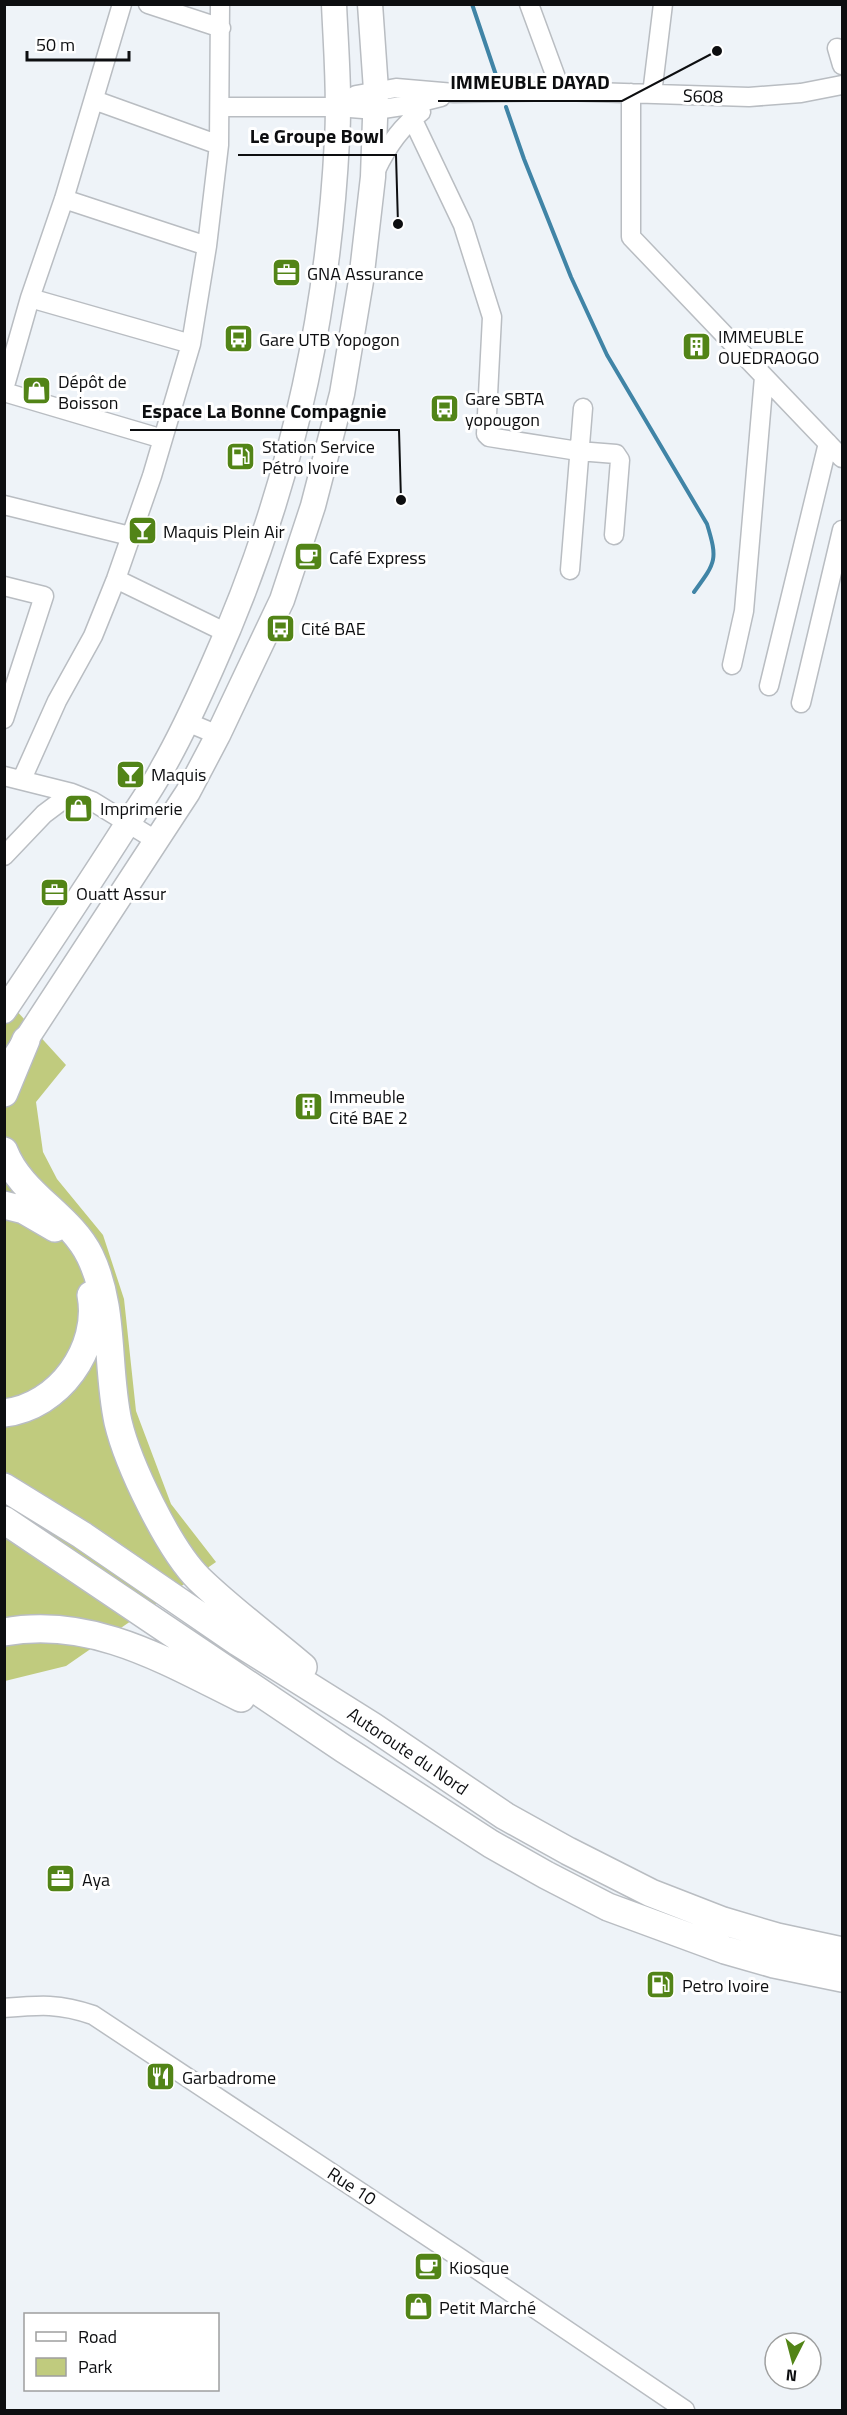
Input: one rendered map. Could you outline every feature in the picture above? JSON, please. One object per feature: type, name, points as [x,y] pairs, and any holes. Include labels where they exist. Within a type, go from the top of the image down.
[{"type":"highway","points":[[4,1093],[26,1040]]},
{"type":"highway","points":[[4,1151],[8,1160],[38,1198],[67,1225],[90,1256],[103,1291],[118,1422],[141,1482],[168,1538],[198,1577],[372,1726]]},
{"type":"highway","points":[[4,1186],[38,1198]]},
{"type":"highway","points":[[4,1205],[24,1210],[57,1230],[74,1251],[86,1275],[92,1299],[92,1317],[84,1354],[66,1378],[48,1395],[27,1408],[4,1413]]},
{"type":"highway","name":"Autoroute du Nord","points":[[4,1487],[82,1535],[238,1642],[372,1726],[506,1816],[568,1851],[651,1893],[723,1921],[777,1937],[843,1951]]},
{"type":"highway","name":"Autoroute du Nord","points":[[4,1520],[344,1749],[491,1844],[608,1907],[725,1950],[774,1964],[843,1978]]},
{"type":"highway","points":[[4,1632],[20,1629],[83,1632],[134,1647],[162,1658],[344,1749]]},
{"type":"main road","points":[[4,1011],[71,914],[162,770],[188,722],[257,559],[281,484],[307,379],[327,268],[335,177],[337,107],[334,4]]},
{"type":"main road","points":[[4,1072],[188,792],[218,735],[282,600],[313,507],[342,394],[361,281],[373,177],[376,100],[370,4]]},
{"type":"street","points":[[122,4],[64,199],[30,298],[4,391],[163,439]]},
{"type":"street","points":[[148,4],[221,28]]},
{"type":"street","points":[[157,841],[92,801],[72,793],[13,778],[93,636],[116,579],[163,439],[191,344],[207,246],[219,145],[220,4]]},
{"type":"street","points":[[529,4],[561,91]]},
{"type":"street","points":[[652,94],[663,4]]},
{"type":"street","name":"S608","points":[[337,107],[356,95],[376,100],[396,88],[454,93],[561,91],[749,97],[801,93],[843,85]]},
{"type":"street","name":"S608","points":[[373,177],[385,150],[412,118],[454,93]]},
{"type":"street","points":[[631,93],[631,237],[843,458]]},
{"type":"street","points":[[94,100],[219,145]]},
{"type":"street","points":[[220,107],[337,107]]},
{"type":"street","points":[[412,118],[463,225],[492,317],[486,434],[489,437],[578,451],[615,454],[620,460],[614,535]]},
{"type":"street","points":[[64,199],[207,246]]},
{"type":"street","points":[[30,298],[191,344]]},
{"type":"street","points":[[732,665],[744,611],[764,377]]},
{"type":"street","points":[[570,570],[583,408]]},
{"type":"street","points":[[769,686],[828,443]]},
{"type":"street","points":[[4,505],[130,536]]},
{"type":"street","points":[[801,703],[843,530]]},
{"type":"street","points":[[116,579],[227,633]]},
{"type":"street","points":[[4,586],[44,596],[4,719]]},
{"type":"street","points":[[188,722],[218,735]]},
{"type":"street","points":[[4,856],[44,814],[72,793]]},
{"type":"street","name":"Rue 10","points":[[4,2008],[40,2005],[68,2006],[93,2015],[452,2252],[685,2410]]},
{"type":"green space","points":[[4,997],[66,1065],[36,1102],[43,1152],[57,1179],[103,1235],[124,1299],[136,1411],[171,1504],[216,1562],[66,1666],[5,1681]]},
{"type":"waterway","points":[[472,4],[499,84]]},
{"type":"waterway","points":[[506,107],[571,277],[607,355],[707,524],[713,546],[713,560],[707,574],[694,592]]},
{"type":"place","name":"IMMEUBLE DAYAD","points":[[717,51]]},
{"type":"place","name":"Le Groupe Bowl","points":[[398,224]]},
{"type":"place","name":"GNA Assurance","points":[[286,273]]},
{"type":"place","name":"Gare UTB Yopogon","points":[[238,339]]},
{"type":"place","name":"IMMEUBLE OUEDRAOGO","points":[[697,346]]},
{"type":"place","name":"Dépôt de Boisson","points":[[37,391]]},
{"type":"place","name":"Gare SBTA yopougon","points":[[444,408]]},
{"type":"place","name":"Station Service Pétro Ivoire","points":[[241,456]]},
{"type":"place","name":"Espace La Bonne Compagnie","points":[[401,500]]},
{"type":"place","name":"Maquis Plein Air","points":[[142,531]]},
{"type":"place","name":"Café Express","points":[[308,557]]},
{"type":"place","name":"Cité BAE","points":[[280,628]]},
{"type":"place","name":"Maquis","points":[[130,774]]},
{"type":"place","name":"Imprimerie","points":[[79,808]]},
{"type":"place","name":"Ouatt Assur","points":[[55,893]]},
{"type":"place","name":"Immeuble Cité BAE 2","points":[[308,1106]]},
{"type":"place","name":"Aya","points":[[61,1879]]},
{"type":"place","name":"Petro Ivoire","points":[[661,1985]]},
{"type":"place","name":"Garbadrome","points":[[161,2077]]},
{"type":"place","name":"Kiosque","points":[[428,2267]]},
{"type":"place","name":"Petit Marché","points":[[418,2307]]}]
